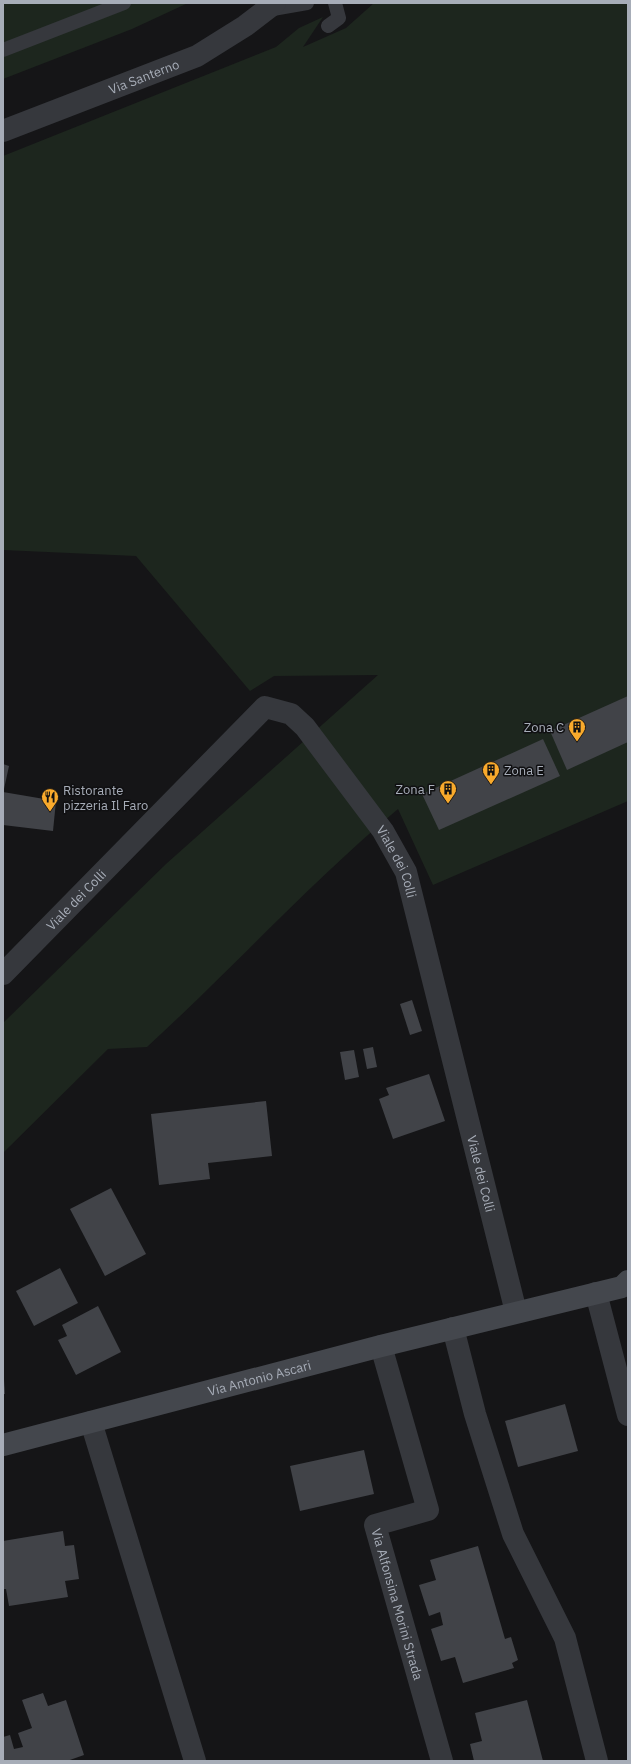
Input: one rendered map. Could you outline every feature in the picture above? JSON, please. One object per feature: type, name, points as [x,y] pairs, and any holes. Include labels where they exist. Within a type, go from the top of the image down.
[{"type":"street","name":"Via Santerno","points":[[3,131],[197,56],[245,26],[270,7]]},
{"type":"street","name":"Viale dei Colli","points":[[3,974],[265,707],[291,714],[305,727],[383,831],[406,872],[516,1312]]},
{"type":"street","points":[[516,1312],[622,1287],[628,1281]]},
{"type":"street","points":[[596,1293],[628,1415]]},
{"type":"street","name":"Via Antonio Ascari","points":[[3,1445],[516,1312]]},
{"type":"street","points":[[453,1328],[475,1414],[513,1534],[566,1638],[597,1761]]},
{"type":"street","name":"Via Alfonsina Morini Strada","points":[[381,1346],[428,1510],[375,1525],[442,1761]]},
{"type":"street","points":[[92,1422],[195,1761]]},
{"type":"lane","points":[[3,50],[124,3]]},
{"type":"lane","points":[[270,7],[307,3]]},
{"type":"lane","points":[[328,26],[339,18],[335,3]]},
{"type":"shaded area","points":[[3,3],[188,3],[132,29],[3,79]]},
{"type":"shaded area","points":[[374,3],[628,3],[628,801],[433,885],[398,809],[365,837],[302,896],[147,1047],[108,1049],[3,1153],[3,1023],[166,864],[378,675],[274,676],[250,691],[136,556],[3,550],[3,156],[276,47],[299,28],[323,17],[303,47],[346,28]]},
{"type":"building","points":[[628,696],[628,742],[567,770],[550,731]]},
{"type":"building","points":[[543,739],[560,776],[439,830],[422,794]]},
{"type":"building","points":[[3,764],[9,766],[4,789],[3,788]]},
{"type":"building","points":[[3,792],[56,801],[53,831],[3,825]]},
{"type":"building","points":[[412,1000],[422,1031],[410,1035],[400,1004]]},
{"type":"building","points":[[373,1047],[377,1067],[367,1069],[363,1049]]},
{"type":"building","points":[[354,1050],[359,1077],[345,1080],[340,1052]]},
{"type":"building","points":[[429,1074],[445,1121],[393,1139],[379,1099],[389,1095],[386,1088]]},
{"type":"building","points":[[266,1101],[272,1156],[208,1163],[210,1179],[159,1185],[151,1114]]},
{"type":"building","points":[[111,1188],[146,1254],[105,1276],[70,1209]]},
{"type":"building","points":[[60,1268],[78,1303],[34,1326],[16,1291]]},
{"type":"building","points":[[98,1306],[121,1352],[76,1375],[58,1340],[67,1336],[62,1325]]},
{"type":"building","points":[[4,1379],[5,1394],[3,1394],[3,1380]]},
{"type":"building","points":[[565,1404],[578,1451],[518,1467],[505,1421]]},
{"type":"building","points":[[364,1450],[374,1494],[300,1511],[290,1466]]},
{"type":"building","points":[[63,1531],[65,1546],[74,1545],[79,1579],[65,1581],[68,1597],[9,1606],[6,1589],[3,1589],[3,1541]]},
{"type":"building","points":[[478,1546],[505,1639],[511,1637],[518,1660],[512,1663],[514,1668],[463,1683],[455,1657],[441,1661],[431,1629],[443,1625],[440,1612],[429,1616],[419,1585],[436,1580],[430,1560]]},
{"type":"building","points":[[43,1693],[48,1706],[66,1700],[84,1755],[67,1761],[3,1761],[3,1737],[10,1735],[14,1749],[23,1747],[18,1733],[32,1728],[22,1700]]},
{"type":"building","points":[[527,1700],[543,1761],[474,1761],[470,1744],[482,1741],[475,1713]]},
{"type":"place","name":"Zona C","points":[[577,742]]},
{"type":"place","name":"Zona E","points":[[491,785]]},
{"type":"place","name":"Zona F","points":[[448,804]]},
{"type":"place","name":"Ristorante pizzeria Il Faro","points":[[50,812]]}]
